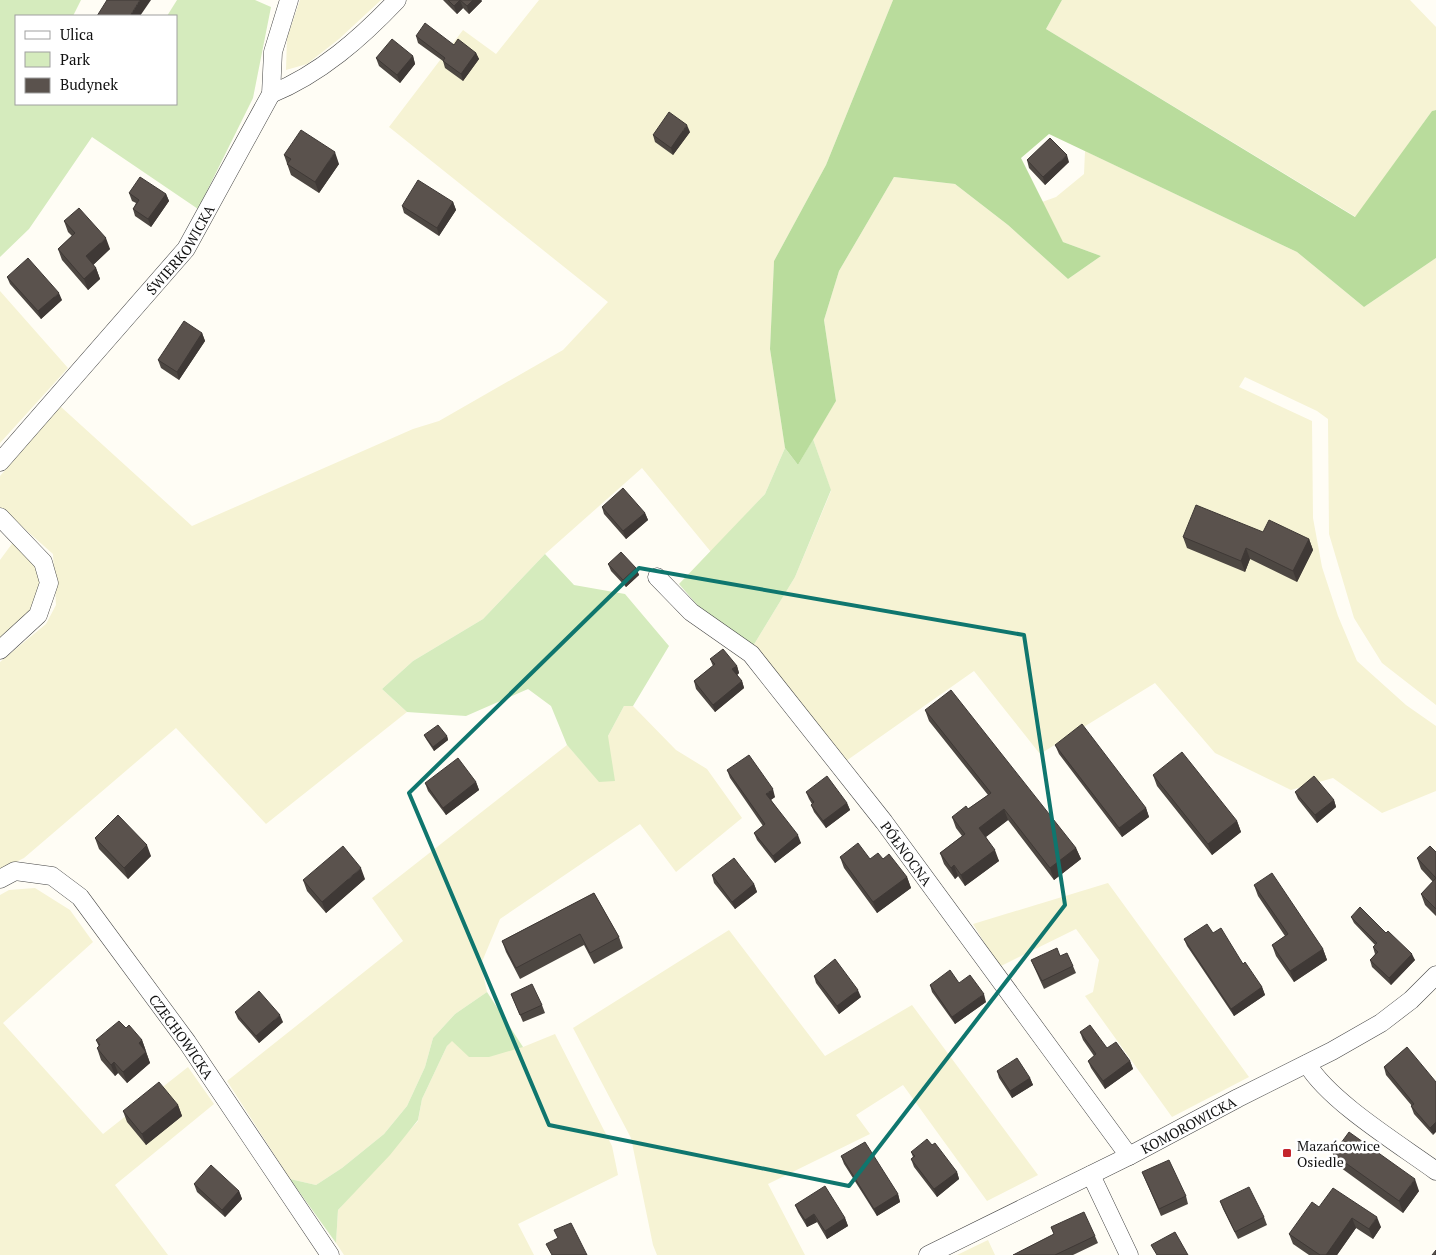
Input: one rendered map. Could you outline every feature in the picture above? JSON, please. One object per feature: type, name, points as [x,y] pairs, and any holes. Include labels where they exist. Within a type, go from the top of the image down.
[{"type":"street","name":"ŚWIERKOWICKA","points":[[0,462],[186,250],[271,94],[273,52],[289,0]]},
{"type":"street","points":[[271,94],[298,83],[326,64],[353,42],[397,0]]},
{"type":"street","points":[[0,518],[43,562],[49,583],[38,615],[0,650]]},
{"type":"street","name":"PÓŁNOCNA","points":[[657,576],[691,612],[751,654],[884,822],[1130,1156]]},
{"type":"street","name":"CZECHOWICKA","points":[[0,879],[15,870],[52,876],[80,897],[187,1042],[330,1255]]},
{"type":"street","name":"KOMOROWICKA","points":[[928,1255],[1130,1156],[1238,1098],[1307,1064],[1381,1023],[1411,1000],[1436,975]]},
{"type":"street","points":[[1307,1064],[1316,1078],[1348,1106],[1436,1171]]},
{"type":"street","points":[[1091,1175],[1129,1255]]},
{"type":"highlighted area","points":[[639,568],[1024,635],[1065,905],[849,1186],[549,1125],[409,793]]},
{"type":"shaded area","points":[[300,0],[381,0],[339,39],[307,64],[286,70],[287,38]]},
{"type":"shaded area","points":[[539,0],[893,0],[826,165],[774,261],[770,349],[785,448],[765,494],[711,552],[642,468],[545,554],[483,619],[413,661],[382,689],[407,712],[266,824],[176,728],[24,858],[0,870],[0,662],[46,624],[56,605],[53,554],[0,507],[0,476],[60,406],[192,526],[413,429],[439,421],[563,350],[608,302],[389,127],[463,30],[496,54]]},
{"type":"shaded area","points":[[1062,0],[1410,0],[1436,27],[1436,110],[1432,111],[1356,217],[1046,29]]},
{"type":"shaded area","points":[[1085,151],[1297,252],[1364,307],[1436,258],[1436,705],[1382,663],[1354,618],[1329,534],[1328,419],[1317,411],[1245,377],[1239,387],[1312,421],[1313,518],[1322,567],[1338,616],[1357,661],[1406,705],[1436,726],[1436,791],[1382,813],[1333,778],[1291,790],[1215,753],[1155,683],[1040,754],[974,671],[846,761],[753,646],[795,577],[831,491],[813,439],[836,401],[824,320],[839,271],[894,177],[955,184],[1008,225],[1068,279],[1101,256],[1063,242],[1042,202],[1056,197],[1084,174]]},
{"type":"shaded area","points":[[0,291],[68,368],[0,443]]},
{"type":"shaded area","points":[[14,541],[36,566],[41,584],[35,614],[0,643],[0,560]]},
{"type":"shaded area","points":[[624,706],[633,706],[676,750],[707,769],[742,818],[676,872],[640,824],[500,919],[481,964],[487,992],[455,1014],[433,1038],[425,1067],[407,1106],[384,1134],[342,1168],[316,1185],[290,1179],[227,1081],[403,941],[372,898],[567,745],[599,781],[608,736]]},
{"type":"shaded area","points":[[1108,883],[1249,1077],[1172,1117],[1085,996],[1093,992],[1099,960],[1076,929],[999,967],[973,924]]},
{"type":"shaded area","points":[[35,888],[70,910],[93,942],[3,1023],[103,1134],[188,1067],[214,1104],[115,1185],[168,1255],[0,1255],[0,895],[9,890]]},
{"type":"shaded area","points":[[729,930],[825,1056],[912,1005],[1038,1175],[987,1201],[903,1085],[856,1115],[870,1134],[768,1184],[805,1255],[657,1255],[653,1245],[631,1138],[573,1028]]},
{"type":"shaded area","points":[[555,1034],[612,1146],[618,1175],[518,1224],[534,1255],[344,1255],[336,1243],[338,1210],[418,1121],[422,1099],[447,1046],[452,1040],[523,1047]]},
{"type":"shaded area","points":[[988,1240],[995,1255],[957,1255]]},
{"type":"green space","points":[[0,0],[81,0],[74,15],[15,15],[15,105],[178,105],[178,15],[168,15],[177,0],[255,0],[271,7],[253,98],[198,209],[92,137],[29,229],[0,257]]},
{"type":"green space","points":[[893,0],[1062,0],[1046,29],[1355,217],[1432,111],[1436,110],[1436,258],[1364,307],[1297,252],[1049,134],[1021,158],[1063,242],[1101,256],[1068,279],[1008,225],[955,184],[894,177],[839,271],[824,320],[836,401],[798,465],[785,448],[770,349],[774,261],[826,165]]},
{"type":"green space","points":[[813,439],[831,490],[795,577],[753,646],[699,607],[679,584],[765,494],[785,448],[798,465]]},
{"type":"green space","points":[[545,554],[574,585],[625,594],[669,646],[633,706],[624,706],[608,736],[615,781],[599,782],[567,745],[551,706],[528,689],[466,716],[407,712],[382,689],[413,661],[483,619]]},
{"type":"green space","points":[[487,992],[523,1047],[489,1057],[469,1057],[452,1041],[447,1046],[422,1099],[418,1120],[390,1155],[338,1210],[336,1243],[290,1179],[316,1185],[342,1168],[384,1134],[407,1106],[425,1067],[433,1038],[455,1014]]},
{"type":"building","points":[[107,0],[140,0],[131,15],[98,15]]},
{"type":"building","points":[[448,0],[460,0],[454,6]]},
{"type":"building","points":[[460,0],[473,0],[467,6]]},
{"type":"building","points":[[425,23],[454,45],[458,39],[476,53],[461,74],[443,61],[445,58],[416,36]]},
{"type":"building","points":[[392,39],[413,56],[397,75],[376,58]]},
{"type":"building","points":[[669,112],[687,125],[671,148],[653,135]]},
{"type":"building","points":[[301,130],[335,152],[315,182],[287,164],[291,159],[284,155]]},
{"type":"building","points":[[1050,138],[1067,155],[1043,177],[1027,160]]},
{"type":"building","points":[[140,177],[166,194],[148,219],[133,209],[139,200],[129,193]]},
{"type":"building","points":[[418,180],[453,202],[437,228],[402,206]]},
{"type":"building","points":[[79,208],[106,238],[86,256],[96,268],[84,279],[58,249],[75,233],[64,221]]},
{"type":"building","points":[[28,258],[59,293],[38,311],[7,277]]},
{"type":"building","points":[[184,321],[202,333],[177,372],[158,360]]},
{"type":"building","points":[[623,488],[645,513],[623,531],[602,507]]},
{"type":"building","points":[[1196,505],[1263,532],[1269,520],[1309,539],[1293,571],[1246,548],[1241,561],[1183,537]]},
{"type":"building","points":[[621,552],[636,568],[623,580],[608,564]]},
{"type":"building","points":[[723,649],[737,666],[732,669],[742,681],[713,705],[694,681],[715,664],[710,659]]},
{"type":"building","points":[[951,690],[1076,848],[1050,868],[1004,809],[979,828],[995,850],[961,875],[954,865],[951,868],[940,853],[965,834],[952,817],[966,806],[968,809],[991,793],[925,710]]},
{"type":"building","points":[[1082,724],[1146,808],[1119,828],[1055,745]]},
{"type":"building","points":[[438,725],[447,736],[433,747],[424,735]]},
{"type":"building","points":[[1182,752],[1237,821],[1208,844],[1153,775]]},
{"type":"building","points":[[749,755],[773,789],[766,794],[798,835],[773,856],[754,833],[765,824],[727,770]]},
{"type":"building","points":[[458,758],[476,782],[443,808],[425,783]]},
{"type":"building","points":[[827,776],[847,803],[823,821],[811,805],[814,802],[806,792]]},
{"type":"building","points":[[1314,776],[1334,800],[1315,815],[1295,792]]},
{"type":"building","points":[[118,815],[147,845],[124,868],[95,838]]},
{"type":"building","points":[[858,843],[870,859],[878,853],[883,859],[889,854],[907,877],[873,902],[840,857]]},
{"type":"building","points":[[343,846],[361,868],[322,902],[303,880]]},
{"type":"building","points":[[1430,846],[1436,852],[1436,878],[1417,858]]},
{"type":"building","points":[[734,858],[754,884],[732,902],[712,875]]},
{"type":"building","points":[[1272,873],[1323,949],[1290,971],[1272,945],[1288,934],[1254,885]]},
{"type":"building","points":[[1436,878],[1436,909],[1421,894]]},
{"type":"building","points":[[594,893],[619,937],[590,953],[580,934],[516,968],[502,941]]},
{"type":"building","points":[[1360,907],[1386,933],[1388,931],[1412,954],[1389,978],[1370,960],[1378,952],[1373,947],[1377,943],[1351,917]]},
{"type":"building","points":[[1207,924],[1213,933],[1221,928],[1243,964],[1245,962],[1262,987],[1231,1009],[1184,939]]},
{"type":"building","points":[[1057,948],[1060,956],[1067,953],[1073,966],[1042,981],[1031,960]]},
{"type":"building","points":[[835,959],[858,990],[837,1006],[814,976]]},
{"type":"building","points":[[950,970],[959,983],[970,975],[984,994],[952,1017],[930,985]]},
{"type":"building","points":[[532,984],[542,1005],[520,1015],[511,994]]},
{"type":"building","points":[[259,991],[280,1015],[256,1036],[235,1012]]},
{"type":"building","points":[[119,1021],[126,1028],[129,1025],[142,1040],[139,1043],[146,1052],[123,1072],[114,1062],[111,1065],[97,1048],[100,1045],[96,1040]]},
{"type":"building","points":[[1090,1025],[1107,1048],[1116,1042],[1130,1061],[1103,1081],[1088,1061],[1096,1054],[1080,1032]]},
{"type":"building","points":[[1407,1047],[1436,1082],[1436,1122],[1430,1128],[1411,1106],[1414,1104],[1384,1067]]},
{"type":"building","points":[[1017,1058],[1030,1078],[1010,1091],[997,1071]]},
{"type":"building","points":[[159,1082],[178,1105],[142,1134],[123,1111]]},
{"type":"building","points":[[1349,1132],[1415,1179],[1399,1201],[1333,1154]]},
{"type":"building","points":[[927,1139],[932,1145],[935,1143],[957,1172],[934,1189],[911,1159],[915,1156],[911,1152]]},
{"type":"building","points":[[865,1142],[898,1194],[874,1209],[841,1156]]},
{"type":"building","points":[[1169,1160],[1186,1196],[1159,1209],[1142,1172]]},
{"type":"building","points":[[211,1165],[239,1191],[222,1210],[194,1184]]},
{"type":"building","points":[[825,1186],[845,1218],[825,1231],[814,1214],[805,1220],[795,1205]]},
{"type":"building","points":[[1249,1187],[1264,1217],[1235,1232],[1220,1201]]},
{"type":"building","points":[[1333,1188],[1377,1217],[1369,1229],[1352,1218],[1326,1255],[1320,1255],[1289,1234],[1312,1202],[1319,1207]]},
{"type":"building","points":[[1084,1212],[1095,1236],[1055,1255],[1013,1255],[1054,1234],[1051,1227]]},
{"type":"building","points":[[571,1223],[587,1255],[552,1255],[546,1244],[558,1238],[554,1230]]},
{"type":"building","points":[[1175,1232],[1188,1255],[1157,1255],[1151,1245]]},
{"type":"place","name":"Mazańcowice Osiedle","points":[[1287,1153]]}]
